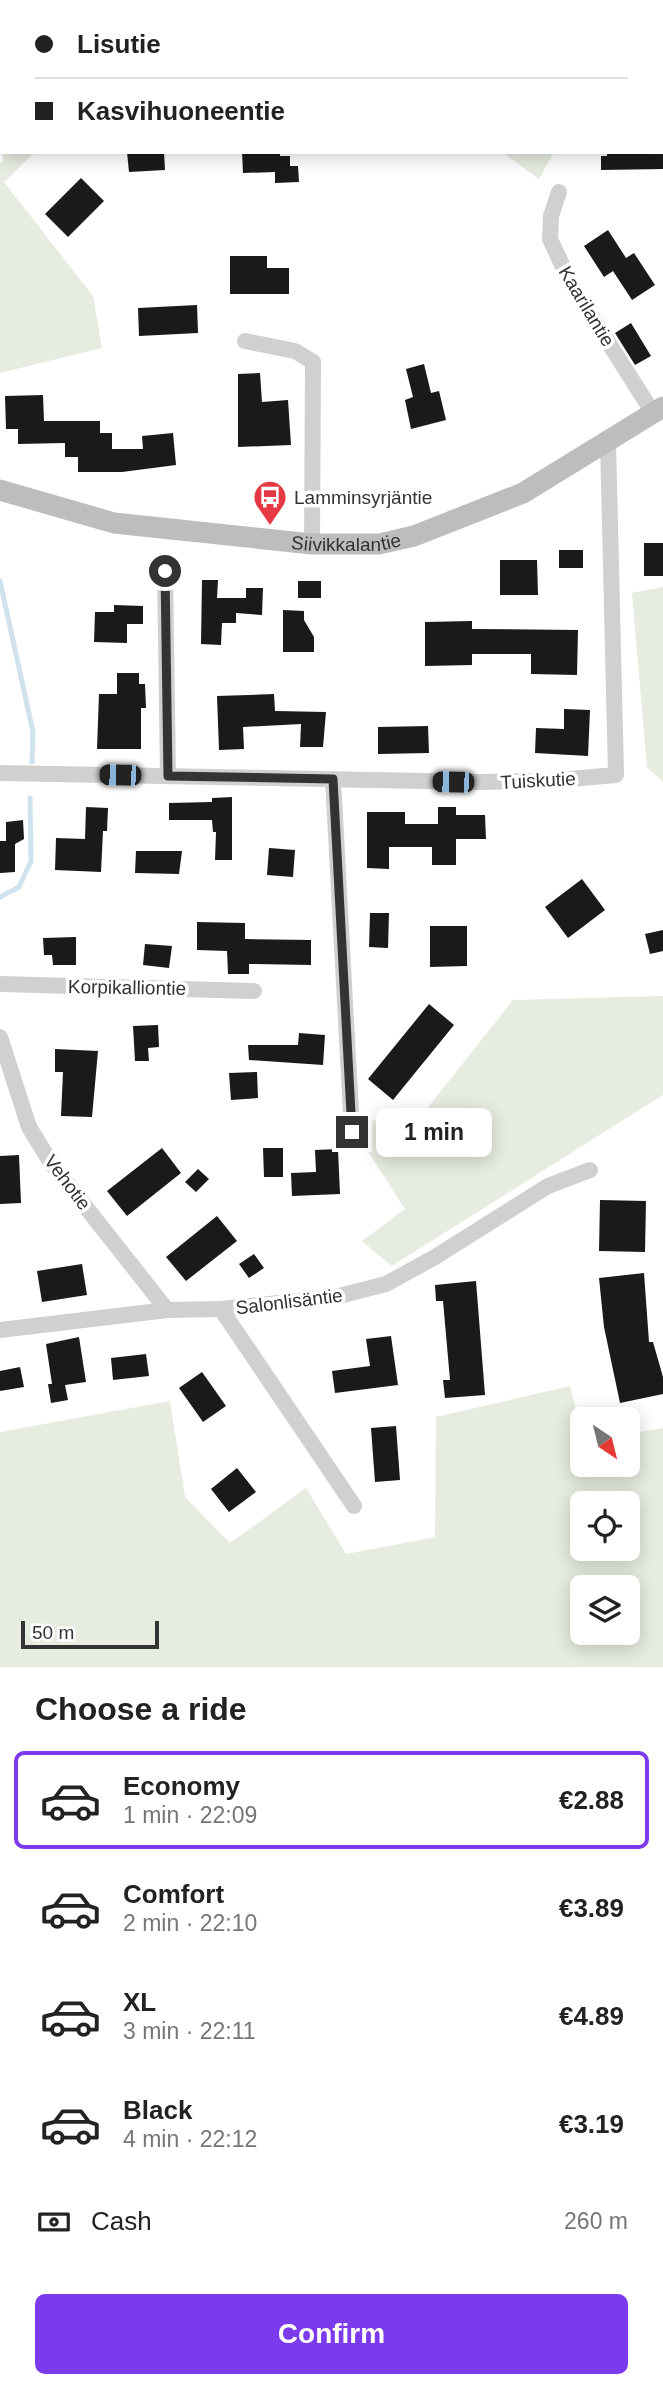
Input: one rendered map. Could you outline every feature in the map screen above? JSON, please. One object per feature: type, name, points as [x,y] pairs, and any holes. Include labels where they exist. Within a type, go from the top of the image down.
[{"type":"main road","name":"Siivikkalantie","points":[[0,490],[114,523],[312,544],[379,544],[414,536],[523,493],[658,410]]},
{"type":"street","name":"Kaarilantie","points":[[559,192],[551,216],[550,239],[570,282],[658,410]]},
{"type":"street","points":[[246,341],[295,351],[313,362],[312,544]]},
{"type":"street","name":"Tuiskutie","points":[[0,773],[547,781],[616,775],[608,441]]},
{"type":"street","points":[[165,571],[168,776]]},
{"type":"street","points":[[333,779],[352,1132]]},
{"type":"street","name":"Korpikalliontie","points":[[0,984],[254,990]]},
{"type":"street","name":"Vehotie","points":[[0,1037],[29,1127],[51,1163],[167,1310]]},
{"type":"street","name":"Salonlisäntie","points":[[0,1330],[167,1310],[221,1309],[335,1297],[386,1284],[435,1257],[548,1186],[590,1170]]},
{"type":"street","points":[[221,1309],[354,1506]]},
{"type":"shaded area","points":[[2,154],[33,154],[4,182],[93,296],[102,348],[0,373],[0,163],[3,162]]},
{"type":"shaded area","points":[[505,154],[553,154],[539,179]]},
{"type":"shaded area","points":[[663,587],[663,782],[647,767],[632,593]]},
{"type":"shaded area","points":[[663,996],[663,1095],[392,1266],[362,1241],[405,1209],[358,1136],[358,1116],[410,1130],[513,1000]]},
{"type":"shaded area","points":[[570,1386],[575,1407],[570,1407],[570,1477],[640,1477],[640,1432],[663,1428],[663,1667],[0,1667],[0,1432],[170,1401],[185,1497],[230,1543],[306,1488],[346,1554],[435,1537],[436,1417]]},
{"type":"building","points":[[127,154],[164,154],[165,170],[129,172]]},
{"type":"building","points":[[242,154],[280,154],[290,156],[290,166],[298,166],[299,182],[275,183],[275,172],[243,173]]},
{"type":"building","points":[[663,154],[663,169],[601,170],[601,156]]},
{"type":"building","points":[[81,178],[104,201],[68,237],[45,214]]},
{"type":"building","points":[[608,230],[626,258],[634,253],[655,285],[632,300],[613,271],[604,277],[584,246]]},
{"type":"building","points":[[230,256],[267,256],[267,268],[289,268],[289,294],[230,294]]},
{"type":"building","points":[[197,305],[198,333],[139,336],[138,308]]},
{"type":"building","points":[[631,323],[651,356],[635,365],[615,333]]},
{"type":"building","points":[[424,364],[431,393],[439,391],[446,420],[411,429],[405,400],[413,397],[406,369]]},
{"type":"building","points":[[260,373],[262,402],[288,400],[291,445],[238,447],[238,374]]},
{"type":"building","points":[[43,395],[44,421],[100,421],[100,433],[112,433],[112,449],[143,449],[142,436],[173,433],[176,465],[122,472],[78,472],[78,457],[65,457],[65,443],[18,444],[18,429],[6,429],[5,396]]},
{"type":"building","points":[[644,543],[663,543],[663,576],[644,576]]},
{"type":"building","points":[[559,550],[583,550],[583,568],[559,568]]},
{"type":"building","points":[[500,560],[537,560],[538,595],[500,595]]},
{"type":"building","points":[[202,580],[218,580],[217,598],[246,598],[246,588],[263,588],[262,615],[236,613],[236,623],[222,623],[221,645],[201,644]]},
{"type":"building","points":[[298,581],[321,581],[321,598],[298,598]]},
{"type":"building","points":[[114,605],[143,606],[143,624],[127,624],[127,643],[94,642],[95,612],[114,612]]},
{"type":"building","points":[[283,610],[304,611],[304,620],[314,637],[314,652],[283,652]]},
{"type":"building","points":[[472,621],[472,629],[578,630],[577,675],[531,674],[531,654],[472,654],[472,665],[425,666],[425,622]]},
{"type":"building","points":[[117,673],[139,673],[139,684],[145,684],[146,708],[141,708],[141,749],[97,749],[99,694],[117,694]]},
{"type":"building","points":[[274,694],[275,711],[326,712],[323,747],[300,747],[301,724],[243,727],[244,749],[219,750],[217,696]]},
{"type":"building","points":[[564,709],[590,710],[588,756],[535,753],[536,728],[564,729]]},
{"type":"building","points":[[428,726],[429,753],[378,754],[378,727]]},
{"type":"building","points":[[232,797],[232,860],[215,860],[216,832],[213,832],[212,820],[169,820],[169,803],[212,802],[212,798]]},
{"type":"building","points":[[86,807],[108,808],[107,831],[103,831],[101,872],[55,870],[56,838],[85,839]]},
{"type":"building","points":[[438,807],[456,807],[456,815],[485,815],[486,839],[456,839],[456,865],[432,865],[432,847],[389,847],[389,869],[367,868],[367,812],[405,812],[405,824],[438,824]]},
{"type":"building","points":[[23,820],[24,839],[15,844],[15,872],[0,873],[0,841],[6,841],[6,822]]},
{"type":"building","points":[[269,848],[295,850],[293,877],[267,875]]},
{"type":"building","points":[[136,851],[182,851],[179,874],[135,873]]},
{"type":"building","points":[[582,879],[605,910],[568,938],[545,907]]},
{"type":"building","points":[[370,913],[389,913],[388,948],[369,947]]},
{"type":"building","points":[[197,922],[245,923],[245,939],[311,940],[311,965],[249,964],[249,974],[228,974],[227,951],[197,950]]},
{"type":"building","points":[[430,926],[467,926],[467,966],[430,967]]},
{"type":"building","points":[[663,930],[663,951],[650,954],[645,934]]},
{"type":"building","points":[[76,937],[76,965],[53,965],[52,955],[44,955],[43,938]]},
{"type":"building","points":[[145,944],[172,946],[169,968],[143,965]]},
{"type":"building","points":[[429,1004],[454,1025],[393,1100],[368,1079]]},
{"type":"building","points":[[158,1025],[159,1047],[148,1048],[149,1061],[135,1061],[133,1026]]},
{"type":"building","points":[[299,1033],[325,1035],[323,1065],[249,1060],[248,1045],[298,1045]]},
{"type":"building","points":[[55,1049],[98,1051],[92,1117],[61,1116],[63,1072],[55,1072]]},
{"type":"building","points":[[257,1072],[258,1098],[231,1100],[229,1073]]},
{"type":"building","points":[[162,1148],[181,1173],[127,1216],[107,1191]]},
{"type":"building","points":[[263,1148],[283,1148],[283,1177],[264,1177]]},
{"type":"building","points":[[338,1149],[340,1194],[292,1196],[291,1173],[316,1172],[315,1150]]},
{"type":"building","points":[[19,1155],[21,1203],[0,1204],[0,1156]]},
{"type":"building","points":[[198,1169],[209,1179],[196,1192],[185,1182]]},
{"type":"building","points":[[600,1200],[646,1201],[645,1252],[599,1251]]},
{"type":"building","points":[[217,1216],[237,1241],[186,1281],[166,1257]]},
{"type":"building","points":[[254,1254],[264,1268],[249,1278],[239,1264]]},
{"type":"building","points":[[82,1264],[87,1295],[42,1302],[37,1271]]},
{"type":"building","points":[[644,1273],[649,1342],[653,1342],[663,1377],[663,1394],[620,1403],[604,1327],[599,1278]]},
{"type":"building","points":[[476,1281],[485,1395],[445,1398],[443,1380],[450,1380],[443,1301],[436,1301],[435,1285]]},
{"type":"building","points":[[391,1336],[398,1385],[335,1393],[332,1371],[370,1366],[366,1339]]},
{"type":"building","points":[[79,1337],[86,1382],[65,1385],[68,1400],[51,1403],[48,1384],[52,1384],[46,1344]]},
{"type":"building","points":[[146,1354],[149,1376],[113,1380],[111,1358]]},
{"type":"building","points":[[20,1367],[24,1387],[0,1391],[0,1371]]},
{"type":"building","points":[[202,1372],[226,1406],[203,1422],[179,1388]]},
{"type":"building","points":[[396,1426],[400,1480],[375,1482],[371,1428]]},
{"type":"building","points":[[237,1468],[256,1492],[229,1512],[211,1489]]},
{"type":"waterway","points":[[0,581],[33,732],[32,762]]},
{"type":"waterway","points":[[0,897],[19,887],[31,861],[30,798]]},
{"type":"place","name":"Lamminsyrjäntie","points":[[270,527]]},
{"type":"route","points":[[165,571],[168,776],[333,779],[352,1132]]}]
